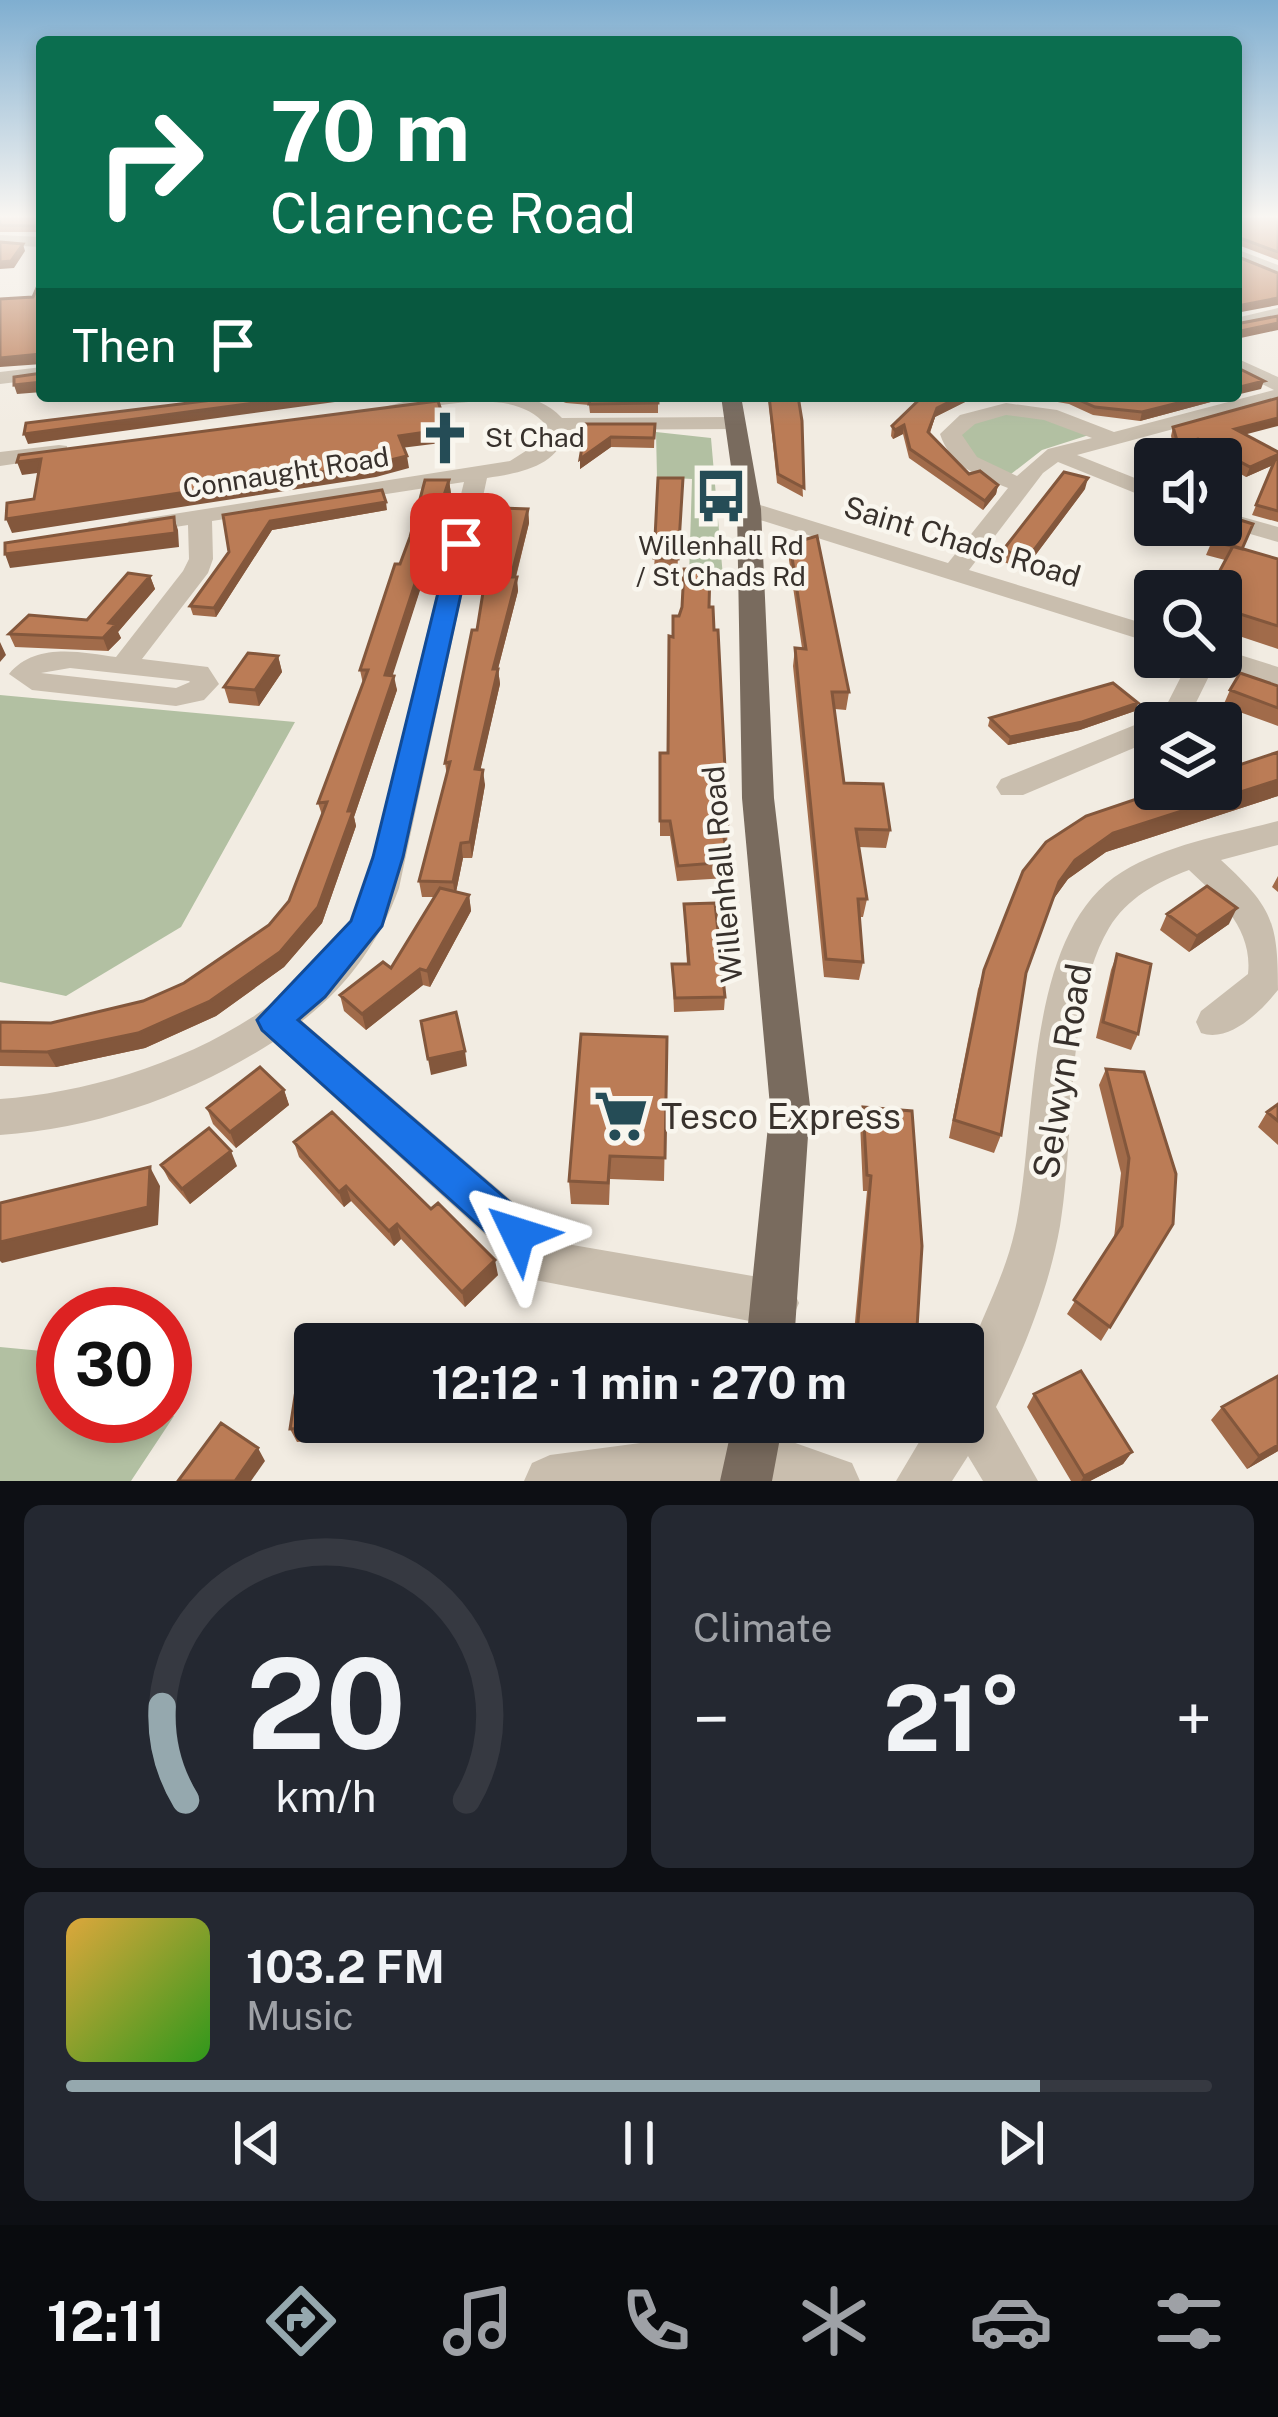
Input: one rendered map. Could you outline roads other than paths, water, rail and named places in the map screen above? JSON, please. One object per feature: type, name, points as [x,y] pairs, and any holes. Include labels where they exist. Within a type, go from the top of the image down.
[{"type":"main road","name":"Willenhall Road","points":[[731,402],[749,509],[758,798],[790,1106],[773,1323]]},
{"type":"street","points":[[1242,321],[1278,313]]},
{"type":"street","points":[[1242,367],[1278,385]]},
{"type":"street","points":[[0,378],[36,374]]},
{"type":"street","points":[[1242,401],[1278,395]]},
{"type":"street","points":[[367,410],[446,402]]},
{"type":"street","points":[[523,402],[552,415],[556,424],[733,423]]},
{"type":"street","points":[[953,574],[1035,468],[1056,454],[1184,410],[1234,402]]},
{"type":"street","points":[[1022,485],[966,460],[954,448],[951,434],[956,427],[979,414],[1019,409],[1067,418],[1109,437]]},
{"type":"street","name":"Connaught Road","points":[[112,529],[477,474],[533,460],[552,446],[556,424]]},
{"type":"street","points":[[0,458],[78,448]]},
{"type":"street","points":[[1056,454],[1134,486]]},
{"type":"street","points":[[0,1118],[70,1109],[141,1090],[208,1062],[274,1020],[342,957],[365,926],[380,890],[477,474]]},
{"type":"street","name":"Saint Chads Road","points":[[749,509],[1134,630]]},
{"type":"street","points":[[123,666],[195,573],[201,559],[200,516]]},
{"type":"street","points":[[1242,518],[1278,535]]},
{"type":"street","points":[[49,660],[123,666],[198,673],[206,684],[194,694],[176,697],[32,681],[23,674],[30,666],[49,660]]},
{"type":"street","points":[[1242,664],[1278,676]]},
{"type":"street","points":[[1012,787],[1134,737]]},
{"type":"street","name":"Selwyn Road","points":[[984,1370],[1017,1293],[1037,1227],[1065,1012],[1085,936],[1100,910],[1146,873],[1278,833]]},
{"type":"street","points":[[1196,857],[1246,903],[1270,934],[1273,952],[1266,979],[1215,1022]]},
{"type":"street","points":[[274,1020],[551,1264],[769,1323]]},
{"type":"street","name":"Selwyn Road","points":[[922,1481],[947,1443]]},
{"type":"street","points":[[984,1443],[1012,1481]]},
{"type":"street","points":[[550,1481],[752,1452],[834,1481]]},
{"type":"place","name":"St Chad","points":[[445,438]]},
{"type":"place","name":"Willenhall Rd / St Chads Rd","points":[[721,496]]},
{"type":"place","name":"Tesco Express","points":[[621,1116]]}]
